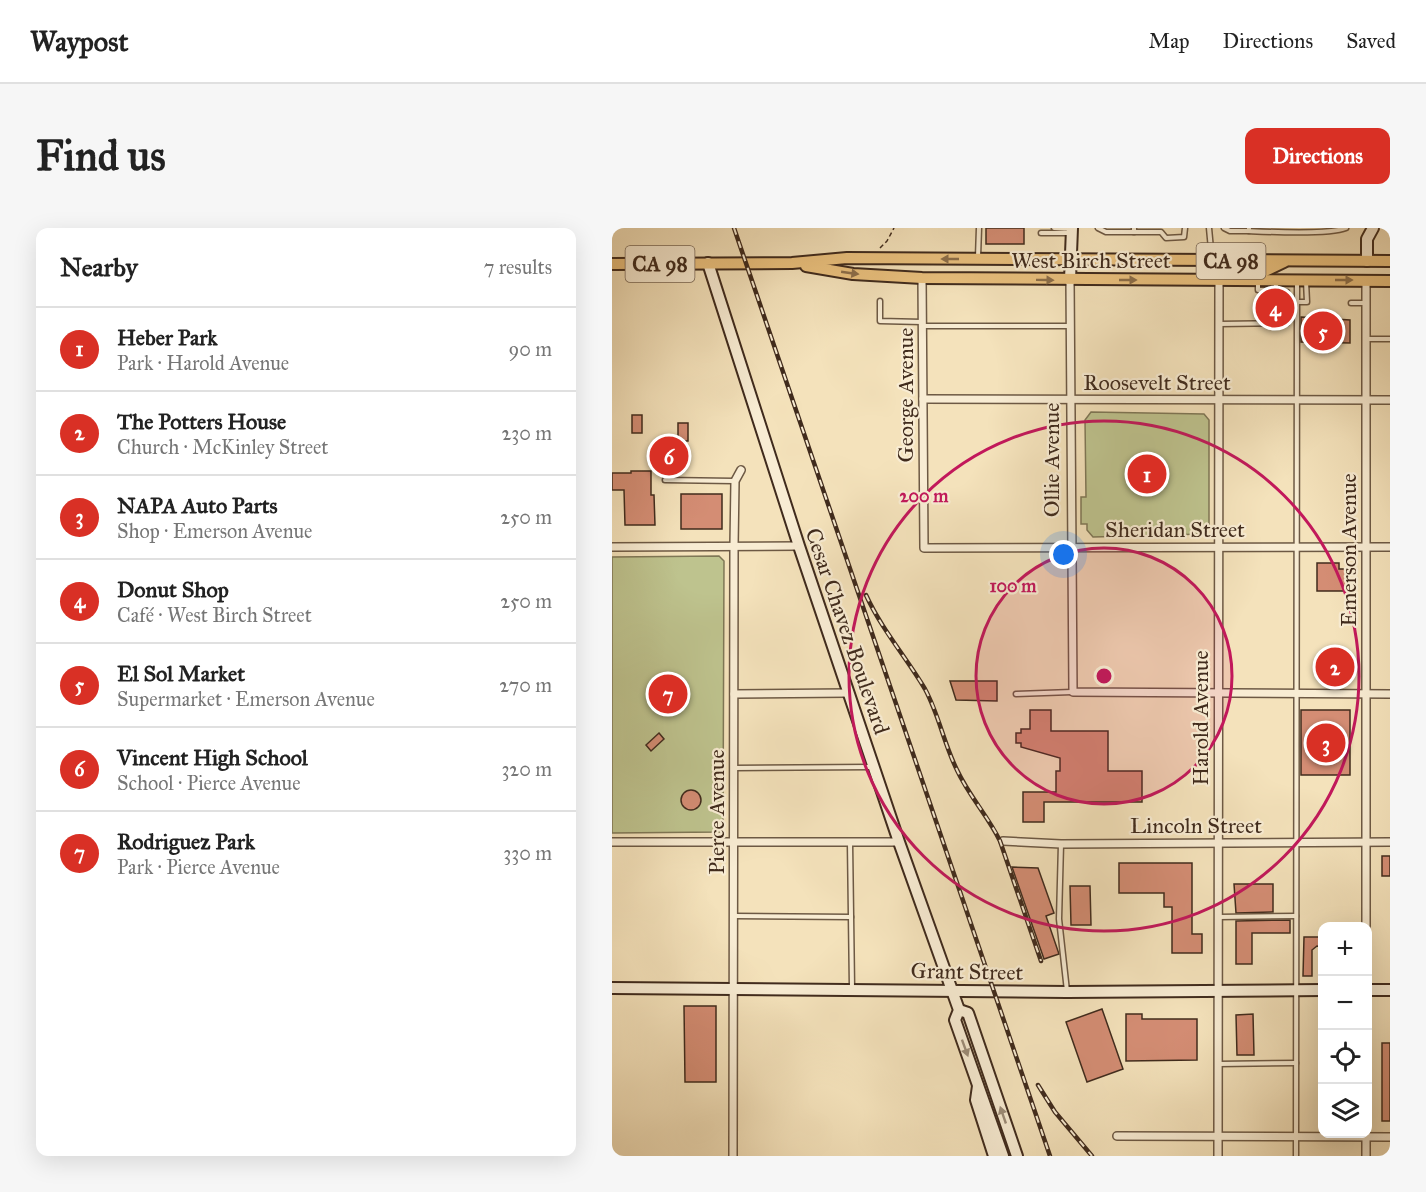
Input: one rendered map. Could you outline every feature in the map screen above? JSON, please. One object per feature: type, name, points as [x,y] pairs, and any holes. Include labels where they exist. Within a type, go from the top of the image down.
[{"type":"main road","points":[[1367,261],[1367,239],[1373,228]]},
{"type":"main road","name":"Ollie Avenue","points":[[1070,280],[1072,230]]},
{"type":"main road","name":"West Birch Street","points":[[612,264],[792,263],[847,258],[1390,261]]},
{"type":"main road","points":[[1219,280],[1234,272],[1263,272],[1287,261]]},
{"type":"main road","name":"Cesar Chavez Boulevard","points":[[708,263],[848,693],[959,1010],[955,1020],[1003,1156]]},
{"type":"main road","name":"West Birch Street","points":[[792,263],[853,274],[922,278],[1258,280],[1276,285],[1301,280],[1390,281]]},
{"type":"main road","name":"Grant Street","points":[[612,988],[1067,992],[1318,990]]},
{"type":"main road","points":[[1372,990],[1390,990]]},
{"type":"main road","name":"Cesar Chavez Boulevard","points":[[959,1010],[968,1013],[1017,1156]]},
{"type":"main road","points":[[978,1086],[976,1101],[994,1156]]},
{"type":"street","name":"George Avenue","points":[[922,278],[924,548]]},
{"type":"street","name":"Ollie Avenue","points":[[1070,280],[1073,692]]},
{"type":"street","name":"Harold Avenue","points":[[1218,1156],[1219,280]]},
{"type":"street","name":"Emerson Avenue","points":[[1366,280],[1366,922]]},
{"type":"street","name":"Roosevelt Street","points":[[923,399],[1390,400]]},
{"type":"street","name":"Pierce Avenue","points":[[733,1156],[734,546],[735,481],[741,470]]},
{"type":"street","points":[[612,547],[799,546]]},
{"type":"street","name":"Sheridan Street","points":[[924,548],[1390,547]]},
{"type":"street","points":[[1073,692],[1390,694]]},
{"type":"street","points":[[734,694],[848,693]]},
{"type":"street","name":"Lincoln Street","points":[[1003,841],[1061,844],[1390,842]]},
{"type":"street","points":[[612,842],[899,842]]},
{"type":"street","points":[[1117,1136],[1318,1137]]},
{"type":"street","points":[[1372,1136],[1390,1137]]},
{"type":"street","points":[[1366,1138],[1366,1156]]},
{"type":"lane","points":[[978,259],[979,228]]},
{"type":"lane","points":[[1054,228],[1072,230]]},
{"type":"lane","points":[[1099,229],[1106,232],[1158,230],[1166,238],[1182,238],[1185,235],[1185,228]]},
{"type":"lane","points":[[1209,228],[1212,260]]},
{"type":"lane","points":[[1224,228],[1230,231],[1333,231],[1346,228]]},
{"type":"lane","points":[[1041,233],[1072,230]]},
{"type":"lane","points":[[1297,302],[1307,302],[1301,280]]},
{"type":"lane","points":[[1296,1156],[1297,302],[1301,280]]},
{"type":"lane","points":[[1219,324],[1287,323],[1287,291],[1276,285]]},
{"type":"lane","points":[[880,301],[880,321],[922,324],[1070,326]]},
{"type":"lane","points":[[1351,303],[1366,303]]},
{"type":"lane","points":[[1366,339],[1390,339]]},
{"type":"lane","points":[[665,480],[735,481]]},
{"type":"lane","points":[[1016,693],[1073,692]]},
{"type":"lane","points":[[734,768],[874,767]]},
{"type":"lane","points":[[850,842],[852,990]]},
{"type":"lane","points":[[1061,844],[1059,920],[1067,992]]},
{"type":"lane","points":[[734,916],[851,917]]},
{"type":"lane","points":[[1218,917],[1296,916]]},
{"type":"lane","points":[[1218,1064],[1296,1063]]},
{"type":"path","points":[[880,248],[894,228]]},
{"type":"green space","points":[[1091,412],[1204,414],[1209,420],[1209,528],[1204,534],[1093,537],[1087,530],[1087,524],[1081,524],[1081,497],[1086,497],[1085,420]]},
{"type":"green space","points":[[719,556],[724,561],[723,827],[720,832],[612,833],[612,557]]},
{"type":"building","points":[[986,228],[1024,228],[1024,244],[986,244]]},
{"type":"building","points":[[1301,317],[1350,320],[1350,343],[1301,342]]},
{"type":"building","points":[[632,415],[642,415],[642,433],[632,433]]},
{"type":"building","points":[[678,423],[688,423],[688,441],[678,441]]},
{"type":"building","points":[[631,471],[651,471],[655,525],[625,525],[624,490],[612,490],[612,473],[631,473]]},
{"type":"building","points":[[681,494],[722,494],[722,529],[681,529]]},
{"type":"building","points":[[1317,563],[1339,563],[1339,569],[1347,569],[1347,591],[1317,591]]},
{"type":"building","points":[[1319,657],[1351,657],[1351,677],[1319,677]]},
{"type":"building","points":[[950,681],[997,681],[997,701],[956,700]]},
{"type":"building","points":[[1030,710],[1051,710],[1051,731],[1108,731],[1108,771],[1142,771],[1142,802],[1044,802],[1044,822],[1023,822],[1023,792],[1056,792],[1056,771],[1060,771],[1060,758],[1021,747],[1021,743],[1016,743],[1016,733],[1021,733],[1021,729],[1030,729]]},
{"type":"building","points":[[1301,710],[1350,710],[1350,775],[1301,775]]},
{"type":"building","points":[[659,733],[664,739],[651,751],[646,745]]},
{"type":"building","points":[[687,790],[695,790],[701,796],[701,804],[695,810],[687,810],[681,804],[681,796]]},
{"type":"building","points":[[1382,856],[1390,856],[1390,876],[1382,876]]},
{"type":"building","points":[[1119,863],[1192,863],[1192,934],[1202,934],[1202,953],[1172,953],[1172,907],[1164,907],[1164,893],[1119,893]]},
{"type":"building","points":[[1012,867],[1038,868],[1054,913],[1046,916],[1059,954],[1044,959]]},
{"type":"building","points":[[1234,884],[1273,884],[1273,912],[1236,913]]},
{"type":"building","points":[[1070,886],[1090,886],[1091,925],[1071,925]]},
{"type":"building","points":[[1290,920],[1290,933],[1252,933],[1252,964],[1236,964],[1236,921]]},
{"type":"building","points":[[1304,937],[1318,937],[1318,946],[1312,950],[1312,976],[1303,976]]},
{"type":"building","points":[[684,1006],[716,1006],[716,1082],[685,1082]]},
{"type":"building","points":[[1102,1009],[1123,1069],[1087,1082],[1066,1022]]},
{"type":"building","points":[[1126,1014],[1142,1014],[1142,1019],[1197,1019],[1197,1060],[1126,1061]]},
{"type":"building","points":[[1253,1014],[1254,1055],[1237,1055],[1236,1015]]},
{"type":"building","points":[[1382,1043],[1390,1043],[1390,1121],[1382,1121]]},
{"type":"railway","points":[[734,228],[1050,1156]]},
{"type":"railway","points":[[866,595],[879,620],[925,689],[957,770],[1000,841],[1041,961]]},
{"type":"railway","points":[[1038,1085],[1055,1112],[1092,1156]]},
{"type":"place","name":"Donut Shop","points":[[1275,308]]},
{"type":"place","name":"El Sol Market","points":[[1323,331]]},
{"type":"place","name":"Vincent High School","points":[[669,456]]},
{"type":"place","name":"Heber Park","points":[[1147,474]]},
{"type":"place","name":"The Potters House","points":[[1335,667]]},
{"type":"place","name":"Rodriguez Park","points":[[668,694]]},
{"type":"place","name":"NAPA Auto Parts","points":[[1326,743]]}]
